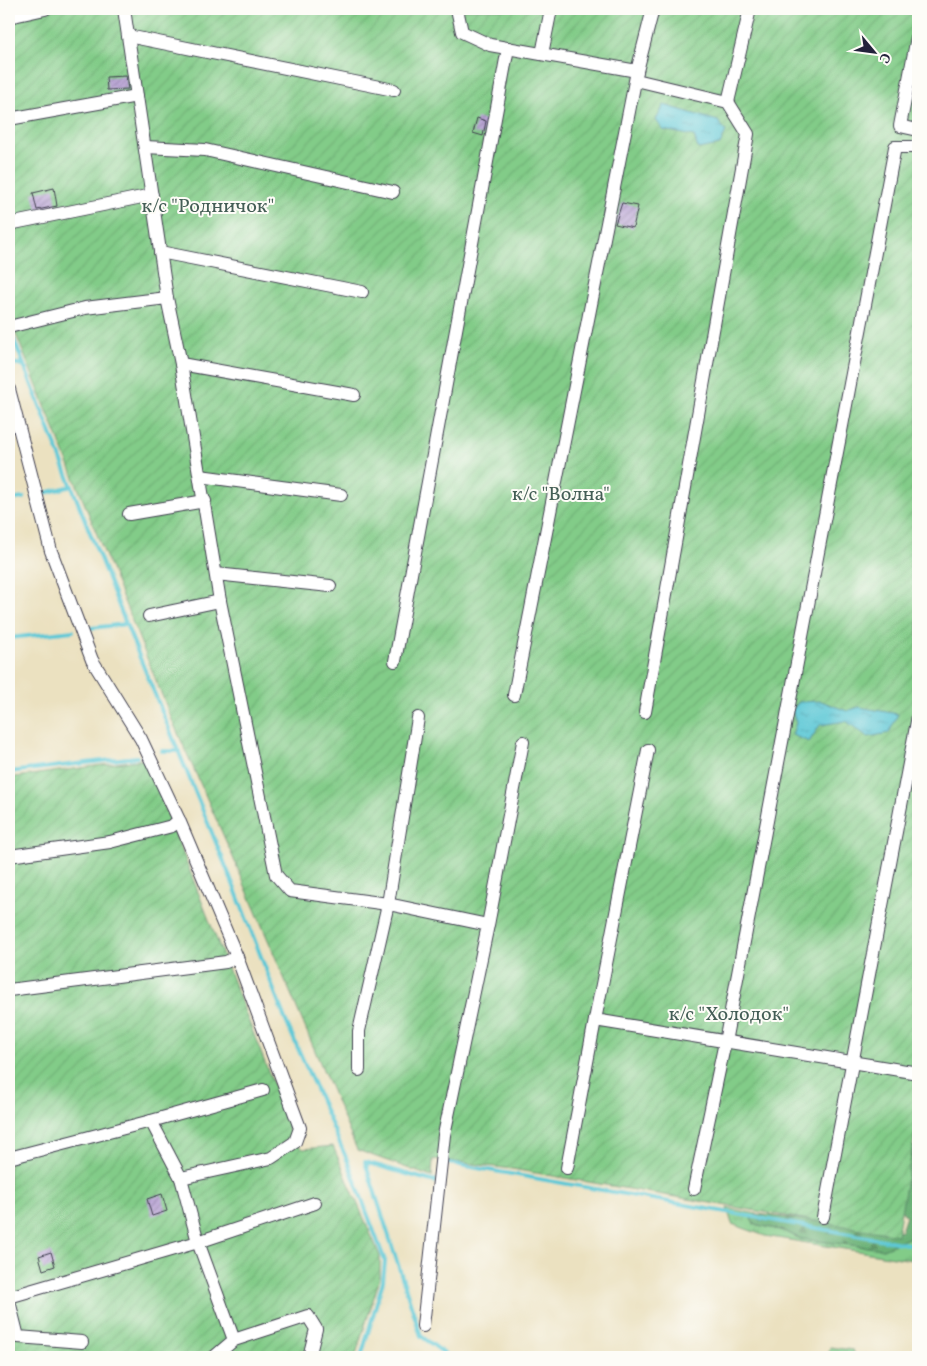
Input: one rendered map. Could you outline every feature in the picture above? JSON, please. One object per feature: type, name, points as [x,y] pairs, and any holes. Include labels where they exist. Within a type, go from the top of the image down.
[{"type":"lane","points":[[9,17],[45,9]]},
{"type":"lane","points":[[124,9],[167,298],[181,364],[205,501],[220,601],[276,875],[290,890],[388,904],[488,925]]},
{"type":"lane","points":[[457,9],[462,32],[490,45],[542,54],[636,75],[728,102],[748,134],[645,712]]},
{"type":"lane","points":[[542,54],[551,9]]},
{"type":"lane","points":[[514,695],[636,75],[653,9]]},
{"type":"lane","points":[[728,102],[750,9]]},
{"type":"lane","points":[[918,32],[900,126],[918,130]]},
{"type":"lane","points":[[128,36],[394,90]]},
{"type":"lane","points":[[396,661],[508,48]]},
{"type":"lane","points":[[9,119],[137,96]]},
{"type":"lane","points":[[145,147],[205,150],[393,192]]},
{"type":"lane","points":[[694,1190],[895,147],[918,147]]},
{"type":"lane","points":[[9,224],[152,196]]},
{"type":"lane","points":[[160,252],[362,292]]},
{"type":"lane","points":[[9,328],[85,308],[167,298]]},
{"type":"lane","points":[[181,364],[354,395]]},
{"type":"lane","points":[[9,389],[51,551],[92,660],[141,739],[179,820],[237,957],[300,1128],[295,1142],[271,1158],[181,1178]]},
{"type":"lane","points":[[200,476],[341,495]]},
{"type":"lane","points":[[129,514],[205,501]]},
{"type":"lane","points":[[216,574],[330,586]]},
{"type":"lane","points":[[149,616],[220,601]]},
{"type":"lane","points":[[823,1217],[918,716]]},
{"type":"lane","points":[[358,1070],[359,1031],[388,904],[418,718]]},
{"type":"lane","points":[[423,1326],[444,1135],[488,925],[522,742]]},
{"type":"lane","points":[[567,1168],[648,750]]},
{"type":"lane","points":[[9,856],[110,842],[172,826],[179,820]]},
{"type":"lane","points":[[9,990],[226,962],[237,957]]},
{"type":"lane","points":[[595,1020],[918,1073]]},
{"type":"lane","points":[[9,1158],[263,1090]]},
{"type":"lane","points":[[151,1121],[181,1178],[198,1242],[234,1340]]},
{"type":"lane","points":[[82,1342],[18,1337],[9,1299],[198,1242],[316,1203]]},
{"type":"lane","points":[[214,1357],[234,1340],[308,1316],[316,1329],[309,1357]]},
{"type":"green space","points":[[9,9],[918,9],[918,1117],[897,1235],[512,1169],[433,1159],[432,1177],[357,1150],[232,855],[172,720],[9,317]]},
{"type":"green space","points":[[146,759],[289,1124],[289,1136],[303,1149],[333,1146],[380,1256],[380,1278],[355,1357],[9,1357],[9,778]]},
{"type":"green space","points":[[918,1146],[918,1224],[913,1236],[883,1249],[801,1239],[784,1231],[754,1224],[751,1219],[757,1214],[901,1231],[906,1216],[896,1204],[905,1148]]},
{"type":"green space","points":[[727,1208],[757,1214],[751,1219],[754,1224],[784,1231],[801,1239],[913,1236],[918,1224],[918,1261],[765,1236],[732,1224]]},
{"type":"green space","points":[[830,1347],[853,1350],[856,1357],[828,1357]]},
{"type":"water","points":[[664,105],[718,121],[726,131],[720,145],[698,149],[694,136],[663,130],[656,120]]},
{"type":"water","points":[[821,701],[847,711],[859,707],[898,714],[889,733],[868,737],[846,721],[820,725],[809,742],[792,735],[796,723],[792,710],[799,702]]},
{"type":"building","points":[[126,76],[128,89],[107,90],[106,77]]},
{"type":"building","points":[[477,118],[486,121],[483,136],[473,133]]},
{"type":"building","points":[[54,188],[57,206],[37,210],[33,193]]},
{"type":"building","points":[[622,203],[638,206],[633,228],[615,224]]},
{"type":"building","points":[[162,1194],[167,1211],[152,1216],[147,1199]]},
{"type":"building","points":[[51,1252],[55,1266],[43,1270],[39,1256]]},
{"type":"waterway","points":[[14,340],[126,624],[233,884],[285,1019],[348,1162],[385,1261],[383,1281],[361,1357]]},
{"type":"waterway","points":[[11,363],[24,365]]},
{"type":"waterway","points":[[45,493],[72,486]]},
{"type":"waterway","points":[[9,500],[24,498]]},
{"type":"waterway","points":[[91,628],[126,624]]},
{"type":"waterway","points":[[9,638],[73,631]]},
{"type":"waterway","points":[[162,751],[179,751]]},
{"type":"waterway","points":[[9,772],[137,757]]},
{"type":"waterway","points":[[435,1180],[435,1182],[365,1162],[421,1336],[449,1357]]},
{"type":"waterway","points":[[443,1162],[918,1246]]},
{"type":"park label","name":"к/с \"Родничок\"","points":[[208,207]]},
{"type":"park label","name":"к/с \"Волна\"","points":[[561,495]]},
{"type":"park label","name":"к/с \"Холодок\"","points":[[729,1015]]}]
